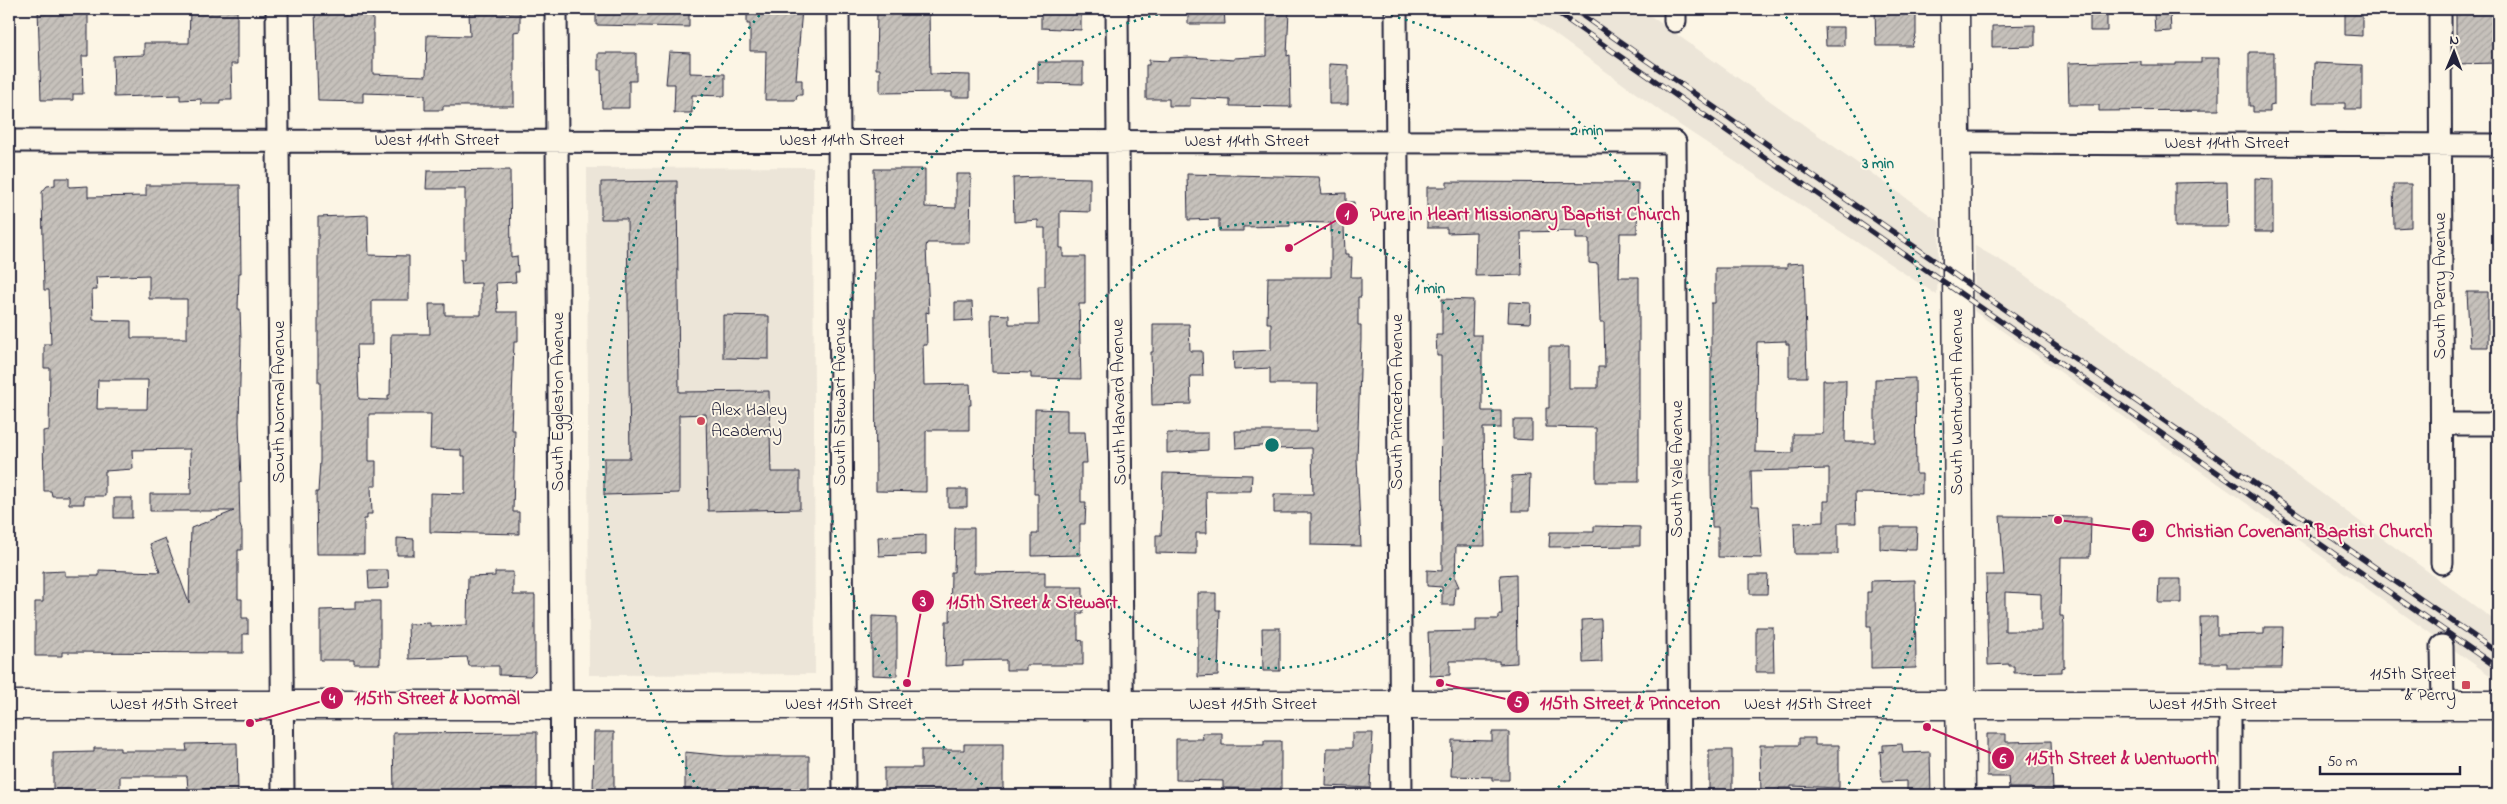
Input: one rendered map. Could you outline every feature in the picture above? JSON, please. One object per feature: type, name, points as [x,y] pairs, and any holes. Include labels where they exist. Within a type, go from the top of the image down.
[{"type":"street","name":"South Normal Avenue","points":[[277,9],[283,795]]},
{"type":"street","name":"South Eggleston Avenue","points":[[556,9],[562,795]]},
{"type":"street","name":"South Stewart Avenue","points":[[838,9],[844,795]]},
{"type":"street","name":"South Harvard Avenue","points":[[1116,9],[1124,795]]},
{"type":"street","name":"South Princeton Avenue","points":[[1396,9],[1401,795]]},
{"type":"street","name":"South Wentworth Avenue","points":[[1955,9],[1961,795]]},
{"type":"street","name":"South Perry Avenue","points":[[2440,9],[2442,563]]},
{"type":"street","name":"West 114th Street","points":[[9,141],[1676,142]]},
{"type":"street","name":"South Yale Avenue","points":[[1676,142],[1679,795]]},
{"type":"street","name":"West 114th Street","points":[[1956,143],[2498,145]]},
{"type":"street","points":[[2442,424],[2498,424]]},
{"type":"street","points":[[2442,646],[2443,705]]},
{"type":"street","name":"West 115th Street","points":[[9,705],[2498,705]]},
{"type":"street","points":[[2230,705],[2230,795]]},
{"type":"shaded area","points":[[1520,9],[1641,9],[1940,222],[1937,295],[1681,126]]},
{"type":"shaded area","name":"Alex Haley Academy","points":[[813,167],[815,674],[589,675],[587,168]]},
{"type":"shaded area","points":[[1975,246],[2019,271],[2498,623],[2498,681],[1974,311]]},
{"type":"building","points":[[38,9],[88,9],[88,56],[82,56],[83,94],[73,94],[73,100],[41,100]]},
{"type":"building","points":[[596,9],[689,11],[689,27],[596,25]]},
{"type":"building","points":[[747,9],[802,9],[796,80],[802,80],[802,95],[797,95],[796,100],[765,100],[766,51],[750,51],[750,24],[747,24]]},
{"type":"building","points":[[877,9],[929,9],[930,74],[970,75],[970,97],[952,97],[952,92],[880,93],[880,69],[876,69]]},
{"type":"building","points":[[1041,9],[1081,10],[1081,30],[1041,28]]},
{"type":"building","points":[[1188,9],[1224,9],[1225,24],[1188,24]]},
{"type":"building","points":[[1875,9],[1916,9],[1916,35],[1912,46],[1876,46]]},
{"type":"building","points":[[2456,9],[2498,9],[2498,63],[2456,64]]},
{"type":"building","points":[[190,10],[237,11],[237,64],[231,64],[232,100],[220,100],[220,104],[201,104],[201,99],[180,100],[180,95],[114,97],[113,56],[144,55],[144,43],[189,43]]},
{"type":"building","points":[[373,10],[373,74],[426,76],[427,35],[470,36],[469,13],[520,12],[520,31],[514,32],[514,106],[443,106],[443,110],[425,110],[425,95],[363,93],[363,102],[318,101],[315,11]]},
{"type":"building","points":[[1267,10],[1289,10],[1287,56],[1290,55],[1291,107],[1230,106],[1230,100],[1190,98],[1190,106],[1169,106],[1169,99],[1146,99],[1146,65],[1149,65],[1149,60],[1169,61],[1169,58],[1190,57],[1234,60],[1234,58],[1267,56]]},
{"type":"building","points":[[2170,13],[2171,31],[2155,32],[2154,14]]},
{"type":"building","points":[[2345,13],[2362,13],[2362,36],[2345,35]]},
{"type":"building","points":[[2090,14],[2107,14],[2107,31],[2090,31]]},
{"type":"building","points":[[2035,25],[2035,46],[1992,47],[1992,26]]},
{"type":"building","points":[[1825,27],[1844,27],[1844,46],[1826,46]]},
{"type":"building","points":[[669,52],[690,53],[690,73],[725,74],[725,96],[692,95],[692,113],[674,113],[675,84],[666,84]]},
{"type":"building","points":[[2249,52],[2274,52],[2274,105],[2270,106],[2270,112],[2253,112],[2253,106],[2249,106]]},
{"type":"building","points":[[598,53],[636,53],[636,81],[629,81],[629,108],[602,108],[601,70],[598,70]]},
{"type":"building","points":[[2201,58],[2219,58],[2219,110],[2099,111],[2099,105],[2069,105],[2068,63],[2141,61],[2141,65],[2176,65],[2176,63],[2201,63]]},
{"type":"building","points":[[1038,62],[1083,62],[1083,84],[1038,83]]},
{"type":"building","points":[[2314,63],[2362,65],[2362,109],[2345,109],[2345,103],[2313,103]]},
{"type":"building","points":[[1329,64],[1348,65],[1348,104],[1329,104]]},
{"type":"building","points":[[874,169],[925,169],[925,207],[956,208],[956,174],[971,174],[970,243],[927,243],[926,247],[929,313],[926,312],[927,345],[923,345],[924,385],[970,384],[971,405],[969,405],[969,430],[927,430],[926,492],[876,491]]},
{"type":"building","points":[[510,170],[511,257],[517,256],[518,272],[515,272],[516,282],[496,283],[498,312],[518,312],[518,342],[514,342],[511,430],[515,430],[513,512],[519,512],[519,534],[430,532],[430,493],[465,494],[465,456],[461,456],[461,450],[430,449],[431,414],[369,414],[369,461],[376,461],[376,486],[371,486],[372,514],[367,514],[367,519],[364,519],[364,554],[317,554],[316,492],[318,492],[320,461],[318,217],[368,215],[369,255],[409,256],[409,300],[372,300],[372,345],[357,345],[359,399],[388,400],[388,395],[390,395],[391,334],[430,334],[429,304],[445,304],[445,315],[481,315],[481,283],[462,284],[461,259],[465,259],[465,189],[426,189],[427,171]]},
{"type":"building","points":[[1187,174],[1319,177],[1322,194],[1346,193],[1346,202],[1354,202],[1354,225],[1344,225],[1345,254],[1349,254],[1349,257],[1352,257],[1351,277],[1361,277],[1361,297],[1358,297],[1358,325],[1361,325],[1361,340],[1357,460],[1361,546],[1311,545],[1311,513],[1274,513],[1274,494],[1313,494],[1312,448],[1273,449],[1273,445],[1236,448],[1235,431],[1317,431],[1318,384],[1270,384],[1270,368],[1234,370],[1233,352],[1271,350],[1271,323],[1267,323],[1268,277],[1331,277],[1331,223],[1290,222],[1290,226],[1243,227],[1243,231],[1219,231],[1219,219],[1188,220]]},
{"type":"building","points":[[55,178],[69,178],[69,187],[88,186],[88,197],[146,196],[146,185],[240,185],[241,273],[239,273],[238,309],[240,309],[241,339],[239,422],[241,482],[239,482],[242,550],[238,550],[238,599],[242,599],[242,618],[248,618],[248,634],[243,634],[243,653],[62,652],[62,656],[35,656],[35,602],[43,602],[43,572],[65,571],[65,576],[99,576],[99,570],[160,572],[150,544],[165,538],[189,603],[191,528],[234,511],[150,511],[150,494],[191,494],[190,449],[132,450],[133,469],[105,471],[105,496],[84,496],[84,504],[69,504],[69,496],[52,496],[51,491],[44,491],[43,431],[49,430],[50,368],[44,368],[44,344],[51,344],[49,290],[44,290],[42,192],[47,186],[55,185]],"holes":[[[149,275],[149,299],[187,299],[187,338],[131,338],[131,321],[93,320],[92,290],[97,290],[96,277]],[[98,380],[148,380],[147,409],[97,409]]]},
{"type":"building","points":[[1013,178],[1090,178],[1090,212],[1060,211],[1060,248],[1063,248],[1063,257],[1085,257],[1085,304],[1079,304],[1081,379],[1031,378],[1031,373],[992,372],[991,314],[1009,315],[1009,324],[1039,324],[1038,286],[1045,286],[1045,228],[1038,228],[1038,220],[1014,222]]},
{"type":"building","points":[[2255,178],[2273,179],[2273,232],[2255,232]]},
{"type":"building","points":[[677,181],[679,392],[769,391],[771,472],[800,472],[800,509],[708,511],[706,414],[679,415],[679,493],[604,495],[604,458],[630,458],[627,219],[601,219],[601,182]]},
{"type":"building","points":[[1447,182],[1638,183],[1637,233],[1620,233],[1619,277],[1639,277],[1639,482],[1596,482],[1596,428],[1546,427],[1546,408],[1549,408],[1549,347],[1569,347],[1569,388],[1598,388],[1598,367],[1605,367],[1604,322],[1600,322],[1598,264],[1589,263],[1589,239],[1576,239],[1576,231],[1521,232],[1522,275],[1475,276],[1476,232],[1447,233],[1447,228],[1427,228],[1427,187],[1447,187]]},
{"type":"building","points":[[2227,182],[2228,227],[2175,227],[2175,183]]},
{"type":"building","points":[[2393,184],[2411,184],[2411,227],[2394,228]]},
{"type":"building","points":[[1804,263],[1807,377],[1789,377],[1789,344],[1786,344],[1786,341],[1757,342],[1755,452],[1793,453],[1793,434],[1823,434],[1823,380],[1846,380],[1845,442],[1875,442],[1875,379],[1915,378],[1916,474],[1922,474],[1922,494],[1855,493],[1856,523],[1838,523],[1838,554],[1795,554],[1794,523],[1824,522],[1824,501],[1829,501],[1829,469],[1751,471],[1752,506],[1759,506],[1762,558],[1718,557],[1718,527],[1712,527],[1711,480],[1711,303],[1715,303],[1715,268],[1787,268],[1787,264]]},
{"type":"building","points":[[2467,292],[2488,292],[2488,347],[2470,347]]},
{"type":"building","points":[[1442,299],[1473,300],[1472,335],[1482,335],[1482,411],[1501,411],[1501,428],[1483,428],[1485,546],[1456,546],[1455,578],[1459,587],[1455,587],[1454,605],[1442,605],[1442,587],[1427,586],[1427,570],[1442,571],[1441,356],[1437,356],[1436,335],[1442,335]]},
{"type":"building","points":[[955,302],[972,302],[973,320],[955,321]]},
{"type":"building","points":[[1509,302],[1531,303],[1530,323],[1508,322]]},
{"type":"building","points":[[723,315],[769,316],[769,359],[723,358]]},
{"type":"building","points":[[1153,324],[1189,324],[1190,351],[1202,351],[1203,376],[1190,376],[1191,404],[1152,405],[1151,352],[1153,352]]},
{"type":"building","points":[[1035,409],[1067,410],[1067,432],[1085,432],[1087,463],[1081,463],[1081,502],[1086,502],[1085,524],[1080,524],[1080,555],[1032,556],[1032,534],[1038,534],[1038,494],[1034,494]]},
{"type":"building","points":[[1513,420],[1532,420],[1532,440],[1513,439]]},
{"type":"building","points":[[1167,433],[1208,433],[1208,450],[1167,453]]},
{"type":"building","points":[[1163,473],[1252,475],[1251,491],[1206,491],[1207,533],[1196,533],[1196,554],[1156,553],[1156,535],[1161,535]]},
{"type":"building","points":[[1530,475],[1529,511],[1512,511],[1512,476]]},
{"type":"building","points":[[948,489],[967,489],[967,507],[948,507]]},
{"type":"building","points":[[114,498],[132,498],[132,518],[114,518]]},
{"type":"building","points":[[2000,516],[2091,517],[2090,557],[2061,557],[2060,616],[2063,616],[2064,624],[2064,667],[2061,668],[2061,672],[2014,673],[2014,666],[2009,666],[2009,664],[1988,665],[1986,575],[2004,575]],"holes":[[[2005,592],[2041,594],[2041,631],[2005,631]]]},
{"type":"building","points":[[1594,526],[1640,527],[1640,546],[1549,547],[1550,532],[1594,532]]},
{"type":"building","points":[[1880,527],[1917,527],[1916,549],[1906,549],[1906,551],[1880,549]]},
{"type":"building","points":[[955,528],[974,528],[974,573],[1045,572],[1045,587],[1083,587],[1083,613],[1078,613],[1078,640],[1083,641],[1083,665],[1026,665],[1026,670],[1006,670],[1006,660],[963,661],[963,665],[945,666],[946,621],[950,621],[951,572],[954,572]]},
{"type":"building","points":[[926,535],[926,554],[879,556],[878,537]]},
{"type":"building","points":[[397,538],[414,539],[414,555],[397,555]]},
{"type":"building","points":[[368,570],[388,570],[389,588],[369,589]]},
{"type":"building","points":[[495,572],[513,572],[513,595],[535,595],[535,671],[530,676],[499,675],[499,666],[469,666],[467,657],[409,659],[408,624],[430,623],[430,626],[467,625],[468,577],[495,576]]},
{"type":"building","points":[[1516,574],[1517,663],[1499,664],[1499,661],[1450,661],[1450,675],[1430,676],[1428,632],[1476,631],[1476,619],[1499,619],[1499,614],[1502,614],[1500,575]]},
{"type":"building","points":[[1750,575],[1768,575],[1767,594],[1750,594]]},
{"type":"building","points":[[2159,579],[2181,579],[2181,603],[2158,603]]},
{"type":"building","points":[[1915,580],[1916,668],[1871,669],[1871,626],[1867,626],[1867,592],[1871,592],[1871,581]]},
{"type":"building","points":[[1198,593],[1216,593],[1216,610],[1220,610],[1218,676],[1198,677]]},
{"type":"building","points":[[355,601],[380,601],[380,664],[354,664],[354,660],[320,660],[320,610],[355,609]]},
{"type":"building","points":[[872,616],[897,617],[897,676],[872,675]]},
{"type":"building","points":[[2200,617],[2217,617],[2217,635],[2264,634],[2264,627],[2283,627],[2282,668],[2227,668],[2227,663],[2201,663]]},
{"type":"building","points":[[1601,619],[1602,662],[1583,663],[1582,620]]},
{"type":"building","points":[[1756,627],[1773,627],[1774,672],[1756,672]]},
{"type":"building","points":[[1262,628],[1280,628],[1280,671],[1263,671]]},
{"type":"building","points":[[537,732],[537,795],[394,795],[393,733]]},
{"type":"building","points":[[594,732],[614,732],[614,795],[593,795]]},
{"type":"building","points":[[1492,732],[1509,732],[1509,780],[1492,780],[1492,777],[1451,776],[1452,740],[1492,741]]},
{"type":"building","points":[[1202,733],[1222,733],[1222,745],[1264,745],[1264,741],[1281,741],[1281,789],[1223,788],[1223,781],[1176,780],[1176,739],[1203,739]]},
{"type":"building","points":[[1352,733],[1373,733],[1370,788],[1326,786],[1327,748],[1352,748]]},
{"type":"building","points":[[1987,734],[2006,734],[2006,742],[2051,741],[2053,791],[2032,792],[2032,788],[2009,788],[2008,777],[1987,777]]},
{"type":"building","points":[[1799,738],[1815,738],[1815,745],[1839,745],[1839,788],[1791,786],[1791,788],[1779,788],[1779,795],[1761,795],[1760,745],[1799,745]]},
{"type":"building","points":[[237,743],[238,793],[211,793],[211,789],[188,790],[187,776],[120,776],[120,791],[80,792],[80,795],[53,795],[53,753],[94,752],[94,748],[120,748],[120,751],[187,751],[186,744]]},
{"type":"building","points":[[964,744],[1003,744],[1003,791],[910,792],[910,795],[884,795],[884,768],[921,768],[921,750],[964,750]]},
{"type":"building","points":[[1902,744],[1903,753],[1930,752],[1931,795],[1907,795],[1907,781],[1882,782],[1880,751],[1883,752],[1883,745]]},
{"type":"building","points":[[1709,750],[1732,750],[1732,793],[1709,793]]},
{"type":"building","points":[[685,752],[725,756],[809,756],[809,790],[774,790],[774,795],[685,795]]},
{"type":"railway","points":[[1552,9],[2498,668]]},
{"type":"railway","points":[[1573,9],[2498,653]]},
{"type":"place","name":"Pure in Heart Missionary Baptist Church","points":[[1289,248]]},
{"type":"place","name":"Alex Haley Academy","points":[[701,421]]},
{"type":"place","name":"Christian Covenant Baptist Church","points":[[2058,520]]},
{"type":"place","name":"115th Street & Stewart","points":[[907,683]]},
{"type":"place","name":"115th Street & Princeton","points":[[1440,683]]},
{"type":"place","name":"115th Street & Perry","points":[[2466,685]]},
{"type":"place","name":"115th Street & Normal","points":[[250,723]]},
{"type":"place","name":"115th Street & Wentworth","points":[[1927,727]]}]
